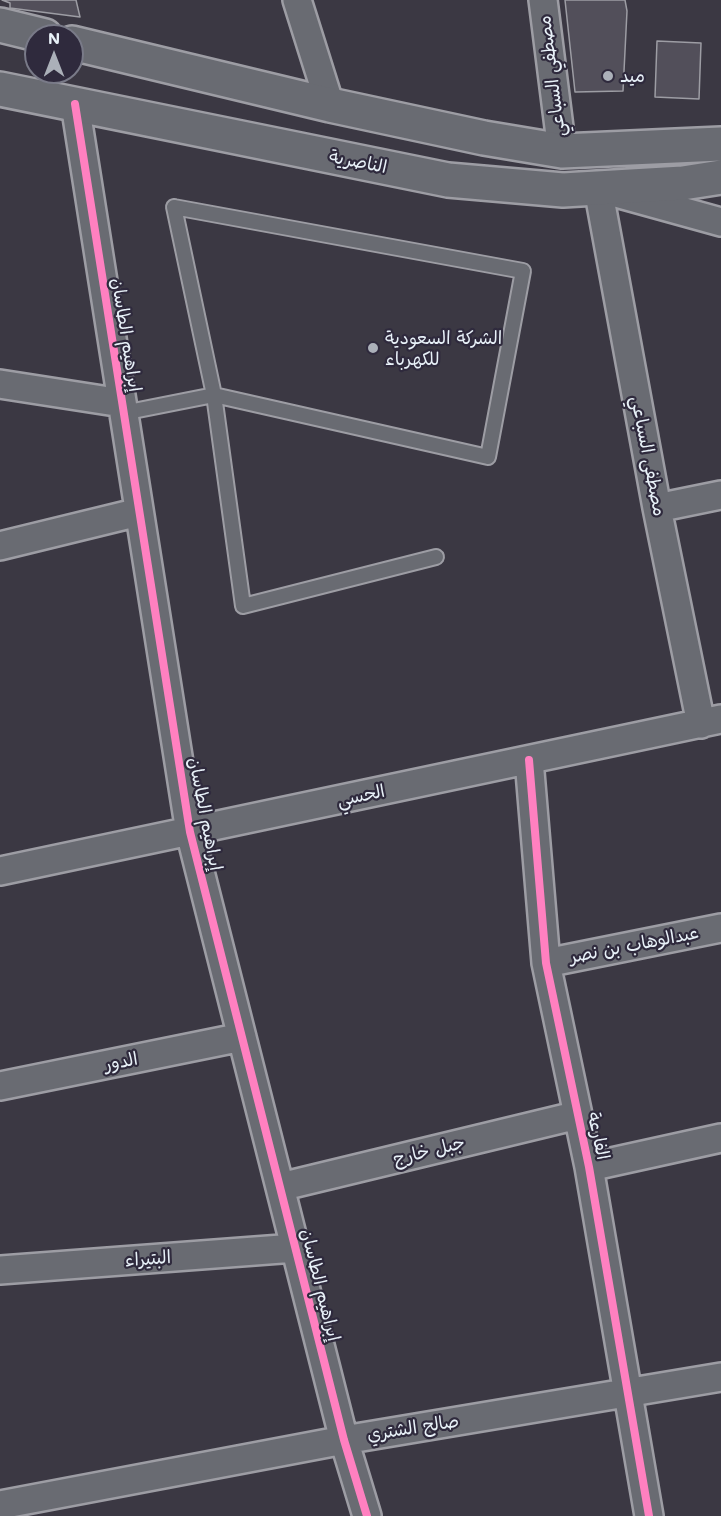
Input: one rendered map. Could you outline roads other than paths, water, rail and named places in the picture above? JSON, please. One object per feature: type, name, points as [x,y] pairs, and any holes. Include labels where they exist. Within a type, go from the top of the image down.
[{"type":"main road","points":[[0,25],[24,31]]},
{"type":"main road","points":[[84,46],[330,105],[484,138],[561,151],[721,144]]},
{"type":"main road","name":"الناصرية","points":[[0,89],[448,180],[563,190],[683,183],[721,177]]},
{"type":"street","points":[[297,0],[330,105]]},
{"type":"street","name":"مصطفي السباعي","points":[[543,0],[561,151]]},
{"type":"street","name":"إبراهيم الطاسان","points":[[75,104],[190,832],[344,1440],[367,1516]]},
{"type":"street","points":[[598,188],[721,222]]},
{"type":"street","name":"مصطفى السباعي","points":[[598,188],[657,508],[711,722]]},
{"type":"street","points":[[0,384],[123,408]]},
{"type":"street","points":[[657,508],[721,495]]},
{"type":"street","points":[[0,546],[139,512]]},
{"type":"street","name":"الحسي","points":[[0,871],[711,722]]},
{"type":"street","name":"الفارعة","points":[[529,760],[546,963],[589,1167],[649,1516]]},
{"type":"street","name":"عبدالوهاب بن نصر","points":[[546,963],[721,928]]},
{"type":"street","name":"الدور","points":[[0,1086],[242,1037]]},
{"type":"street","name":"جبل خارج","points":[[280,1186],[578,1114]]},
{"type":"street","points":[[589,1167],[721,1138]]},
{"type":"street","name":"البتيراء","points":[[0,1270],[295,1248]]},
{"type":"street","name":"صالح الشتري","points":[[0,1505],[344,1440],[721,1377]]},
{"type":"lane","points":[[123,408],[213,395],[488,457],[524,272],[174,207],[213,395],[243,606],[436,557]]},
{"type":"place","name":"ميد","points":[[608,76]]},
{"type":"place","name":"الشركة السعودية للكهرباء","points":[[373,348]]}]
